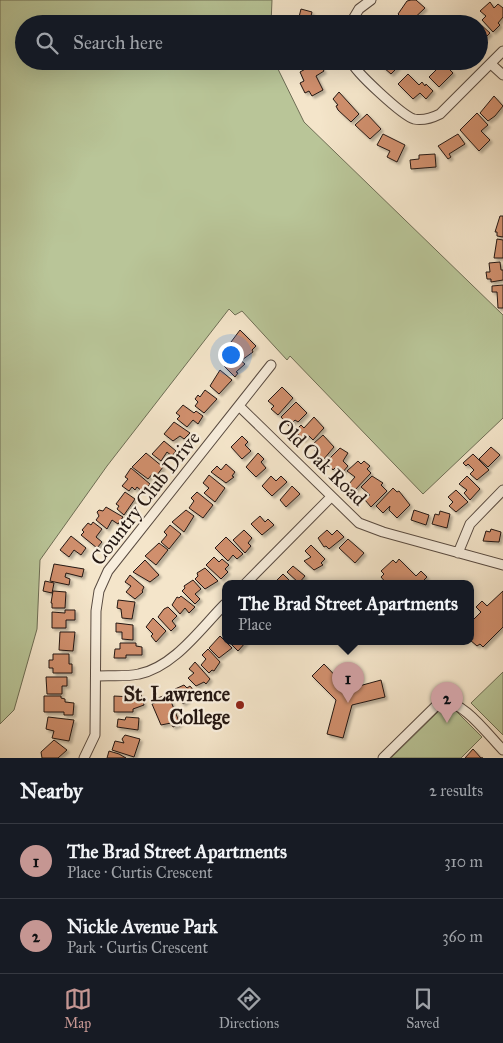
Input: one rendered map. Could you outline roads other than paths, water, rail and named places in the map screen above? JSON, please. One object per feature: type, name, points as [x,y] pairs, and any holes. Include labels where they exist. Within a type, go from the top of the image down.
[{"type":"street","points":[[355,15],[359,8],[371,0]]},
{"type":"street","points":[[488,67],[503,52]]},
{"type":"street","points":[[491,64],[503,75]]},
{"type":"street","points":[[360,70],[400,112],[414,119],[428,119],[440,114],[485,70]]},
{"type":"street","name":"Country Club Drive","points":[[84,758],[94,735],[96,611],[99,591],[108,570],[271,366]]},
{"type":"street","name":"Old Oak Road","points":[[239,406],[359,523],[458,554],[503,565]]},
{"type":"street","points":[[458,554],[470,524],[503,490]]},
{"type":"street","points":[[249,580],[331,497]]},
{"type":"street","points":[[96,676],[138,674],[153,669],[172,658],[222,608]]},
{"type":"street","points":[[383,758],[440,702],[454,702],[467,712],[503,750]]},
{"type":"place","name":"The Brad Street Apartments","points":[[348,703]]},
{"type":"place","name":"St. Lawrence College","points":[[240,705]]},
{"type":"place","name":"Nickle Avenue Park","points":[[447,723]]}]
